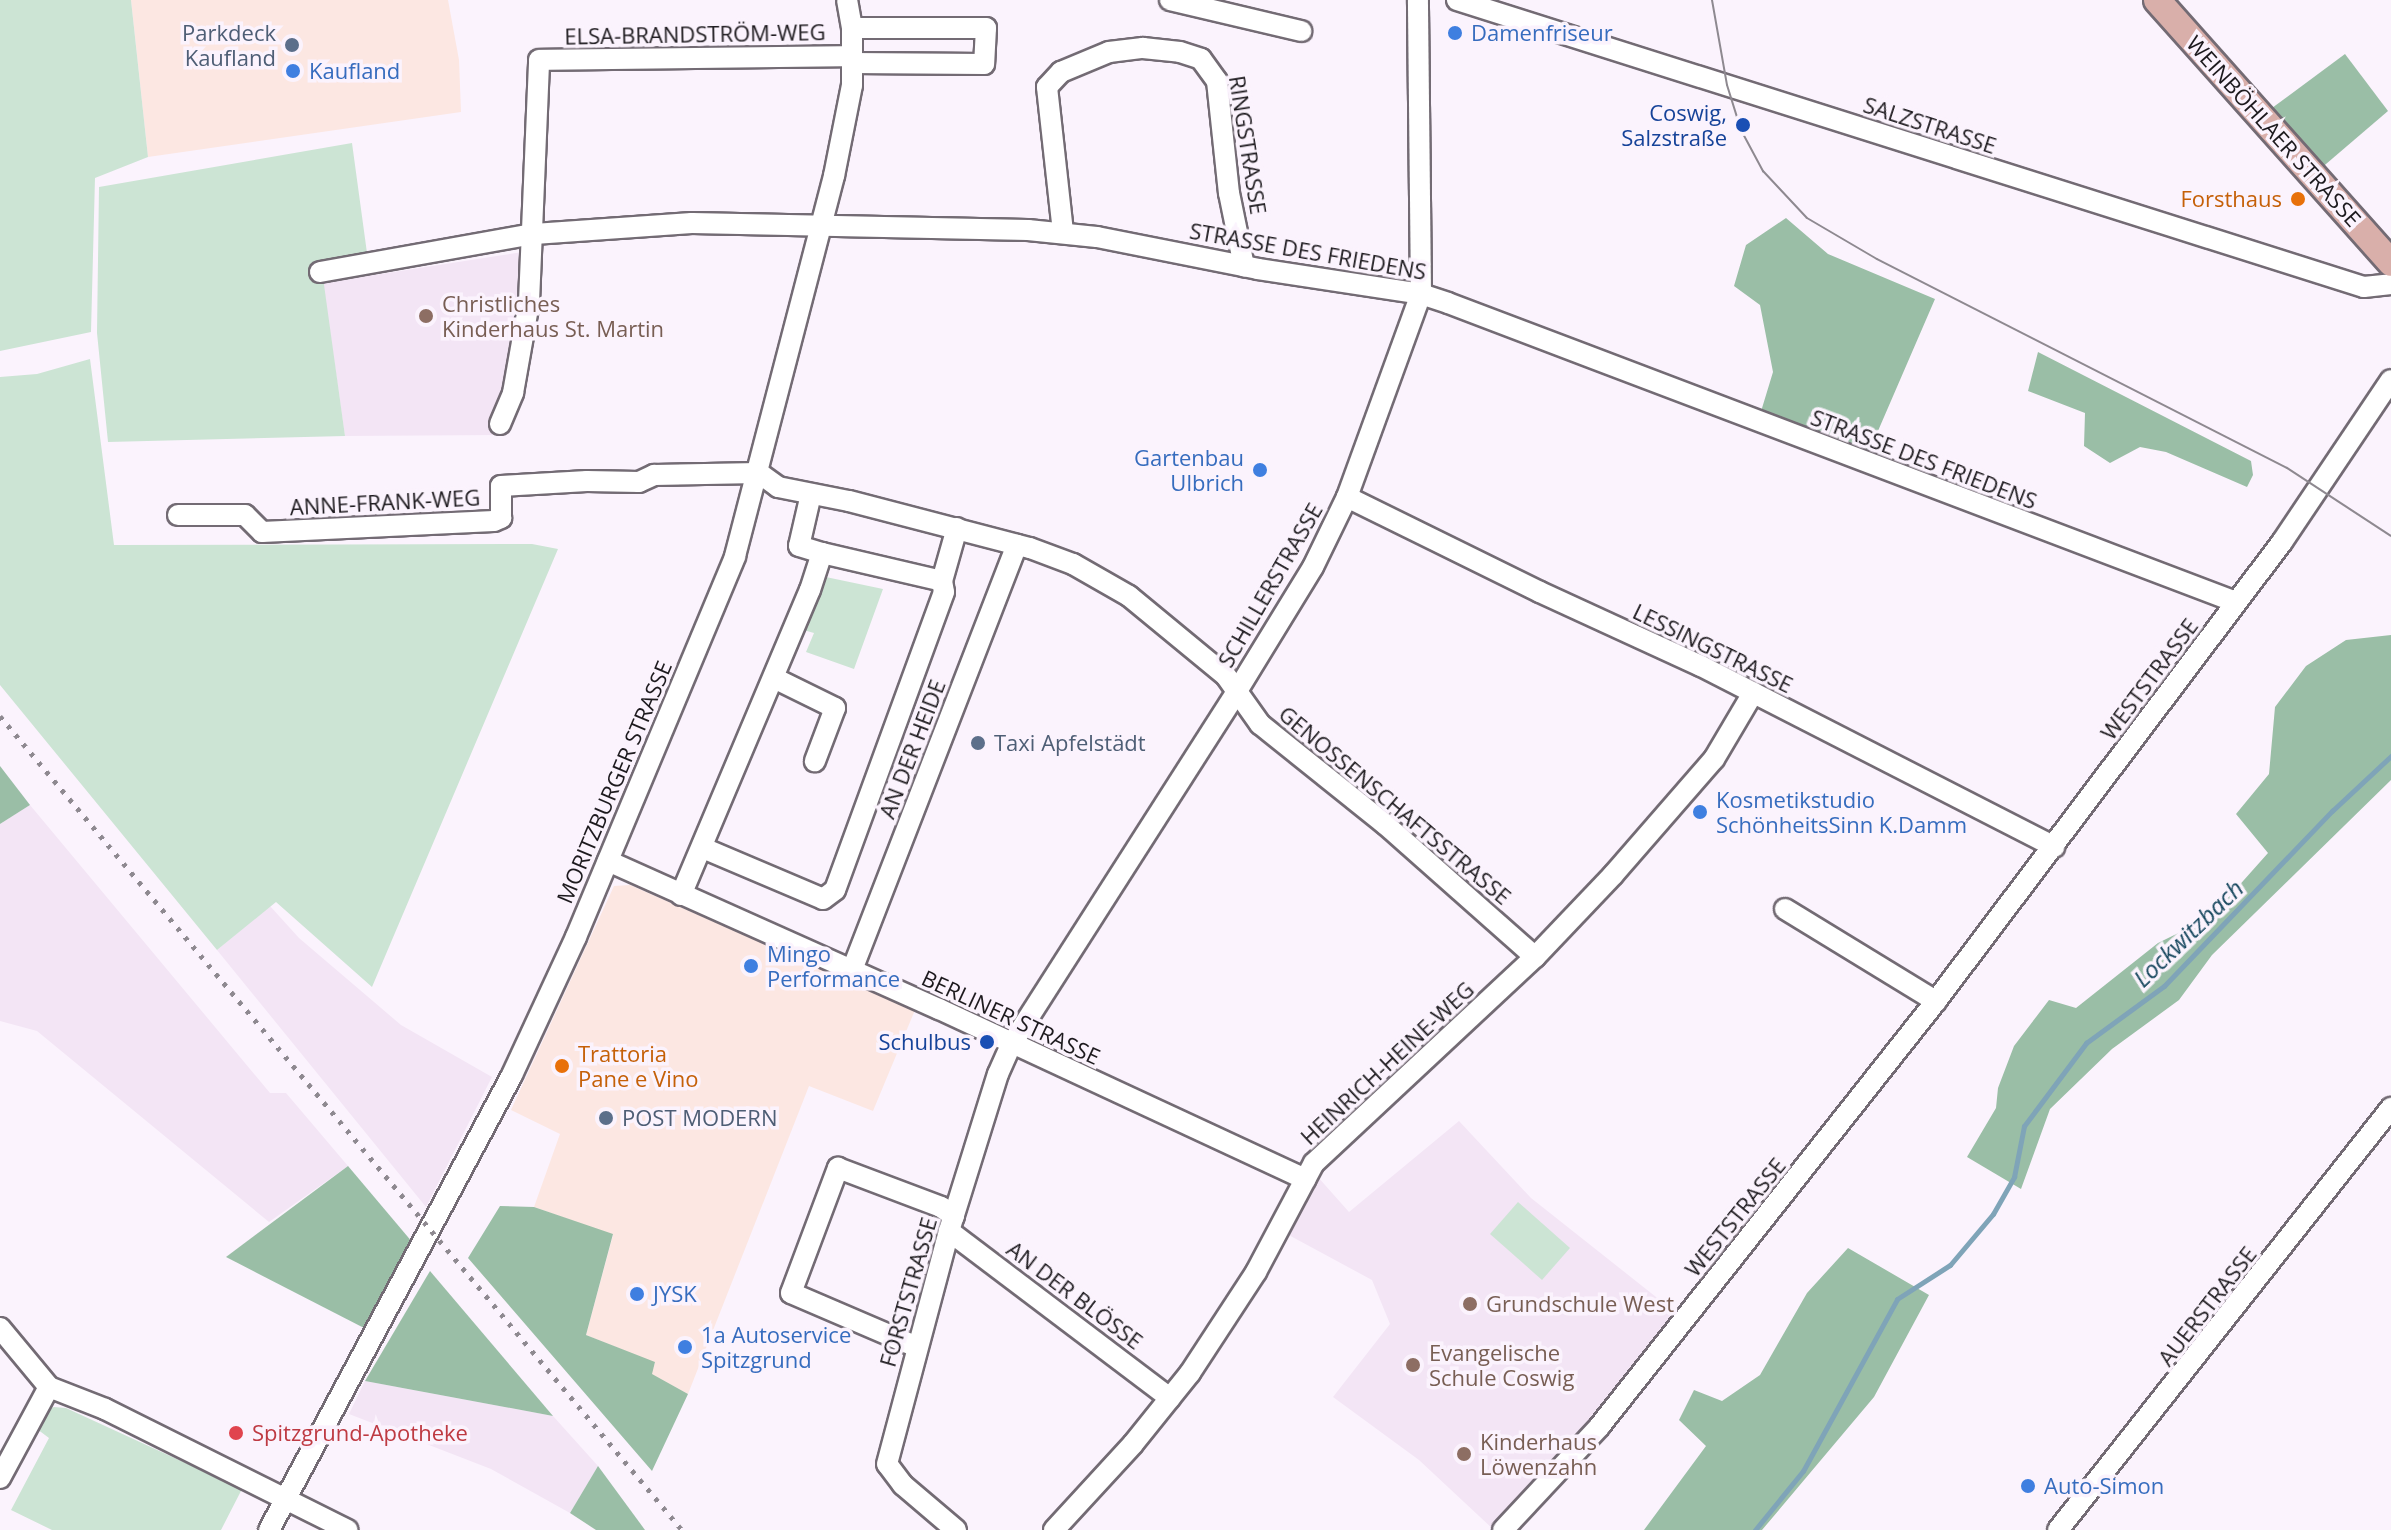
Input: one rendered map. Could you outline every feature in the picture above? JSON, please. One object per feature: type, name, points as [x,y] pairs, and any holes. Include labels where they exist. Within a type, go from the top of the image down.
[{"type":"main road","name":"WEINBÖHLAER STRASSE","points":[[2157,0],[2391,263]]},
{"type":"street","name":"MORITZBURGER STRASSE","points":[[269,1530],[512,1075],[608,861],[735,556],[759,473],[852,85],[852,28],[847,0]]},
{"type":"street","points":[[1170,0],[1301,31]]},
{"type":"street","name":"SCHILLERSTRASSE","points":[[1011,1045],[1237,691],[1313,567],[1347,497],[1421,294],[1418,0]]},
{"type":"street","name":"SALZSTRASSE","points":[[1457,0],[2364,287],[2391,284]]},
{"type":"street","name":"ELSA-BRANDSTRÖM-WEG","points":[[534,234],[539,60],[852,59],[984,64],[986,28],[852,28]]},
{"type":"street","name":"RINGSTRASSE","points":[[1063,232],[1047,87],[1061,72],[1109,52],[1143,48],[1180,52],[1201,59],[1217,81],[1229,193],[1244,266]]},
{"type":"street","name":"STRASSE DES FRIEDENS","points":[[320,272],[534,234],[692,223],[820,223],[1063,232],[1244,266],[1421,294],[1571,348],[2236,602]]},
{"type":"street","points":[[500,424],[513,393],[522,352],[534,234]]},
{"type":"street","name":"WESTSTRASSE","points":[[1503,1530],[1599,1427],[1936,1001],[2282,542],[2391,380]]},
{"type":"street","name":"GENOSSENSCHAFTSSTRASSE","points":[[759,473],[778,487],[1017,545],[1073,564],[1117,588],[1226,676],[1260,724],[1386,825],[1535,957]]},
{"type":"street","name":"ANNE-FRANK-WEG","points":[[178,515],[245,515],[262,532],[494,521],[501,518],[501,486],[587,481],[639,482],[654,475],[759,473]]},
{"type":"street","points":[[811,494],[799,546],[942,581]]},
{"type":"street","name":"LESSINGSTRASSE","points":[[1347,497],[1753,693],[2054,847]]},
{"type":"street","points":[[703,848],[823,899],[835,890],[944,592],[942,581],[957,528]]},
{"type":"street","name":"AN DER HEIDE","points":[[852,970],[1017,545]]},
{"type":"street","points":[[681,895],[774,678],[822,553]]},
{"type":"street","points":[[774,678],[835,708],[815,761]]},
{"type":"street","name":"HEINRICH-HEINE-WEG","points":[[1054,1530],[1170,1398],[1248,1285],[1305,1179],[1325,1151],[1535,957],[1687,793],[1724,745],[1753,693]]},
{"type":"street","name":"BERLINER STRASSE","points":[[608,861],[1305,1179]]},
{"type":"street","points":[[1785,909],[1936,1001]]},
{"type":"street","name":"FORSTSTRASSE","points":[[956,1530],[903,1485],[887,1464],[952,1224],[998,1074],[1011,1045]]},
{"type":"street","name":"AUERSTRASSE","points":[[2058,1530],[2164,1400],[2391,1108]]},
{"type":"street","name":"AN DER BLÖSSE","points":[[917,1347],[791,1293],[838,1168],[941,1207],[952,1224],[1170,1398]]},
{"type":"street","points":[[0,1328],[49,1387],[171,1441],[284,1501],[348,1530]]},
{"type":"street","points":[[0,1478],[49,1387]]},
{"type":"shaded area","name":"Kaufland","points":[[131,0],[448,0],[459,60],[461,112],[148,157]]},
{"type":"shaded area","name":"Christliches Kinderhaus St. Martin","points":[[529,251],[520,348],[498,435],[345,436],[323,283]]},
{"type":"shaded area","points":[[30,805],[270,1093],[286,1093],[348,1166],[269,1222],[37,1031],[0,1021],[0,824]]},
{"type":"shaded area","points":[[630,885],[915,1010],[873,1111],[809,1086],[688,1394],[651,1374],[655,1363],[586,1335],[613,1235],[534,1207],[560,1134],[511,1110],[614,886]]},
{"type":"shaded area","points":[[270,906],[299,938],[401,1025],[492,1077],[426,1207],[217,950]]},
{"type":"shaded area","points":[[1459,1121],[1531,1198],[1680,1316],[1494,1530],[1419,1460],[1333,1397],[1390,1324],[1372,1280],[1285,1233],[1317,1176],[1349,1212]]},
{"type":"shaded area","points":[[365,1381],[553,1416],[598,1466],[570,1513],[491,1469],[349,1414]]},
{"type":"green space","points":[[0,0],[131,0],[148,157],[95,178],[91,332],[0,351]]},
{"type":"green space","points":[[2345,54],[2388,111],[2319,170],[2272,108]]},
{"type":"green space","points":[[352,143],[367,253],[321,263],[345,436],[108,442],[97,333],[99,187]]},
{"type":"green space","points":[[1786,218],[1828,254],[1935,299],[1865,461],[1759,418],[1773,372],[1760,305],[1734,286],[1746,245]]},
{"type":"green space","points":[[2038,352],[2251,461],[2253,475],[2247,487],[2166,452],[2140,447],[2110,463],[2084,446],[2085,413],[2028,391]]},
{"type":"green space","points":[[90,359],[114,545],[532,544],[558,549],[372,987],[276,902],[217,950],[0,685],[0,377],[37,374]]},
{"type":"green space","points":[[821,576],[883,589],[854,669],[806,652],[814,633],[800,629]]},
{"type":"green space","points":[[2391,635],[2391,780],[2212,955],[2179,1000],[2112,1049],[2050,1109],[2021,1189],[1967,1157],[1996,1108],[1998,1088],[2014,1046],[2049,1000],[2076,1008],[2158,943],[2211,917],[2268,853],[2236,814],[2269,774],[2275,707],[2306,666],[2346,640]]},
{"type":"green space","points":[[0,766],[30,805],[0,824]]},
{"type":"green space","points":[[348,1166],[413,1243],[366,1329],[226,1257]]},
{"type":"green space","points":[[1518,1202],[1570,1248],[1542,1280],[1490,1234]]},
{"type":"green space","points":[[500,1206],[534,1207],[613,1234],[586,1335],[655,1362],[652,1374],[688,1394],[652,1471],[468,1258]]},
{"type":"green space","points":[[1848,1248],[1929,1295],[1874,1397],[1762,1530],[1644,1530],[1706,1446],[1679,1420],[1694,1390],[1722,1401],[1760,1375],[1807,1293]]},
{"type":"green space","points":[[430,1271],[553,1416],[365,1381]]},
{"type":"green space","points":[[54,1407],[66,1408],[242,1489],[221,1530],[52,1530],[11,1510],[49,1438],[37,1429],[46,1411]]},
{"type":"green space","points":[[598,1466],[645,1530],[596,1530],[570,1513]]},
{"type":"waterway","name":"Lockwitzbach","points":[[1755,1530],[1803,1471],[1897,1299],[1950,1265],[1993,1214],[2014,1177],[2024,1126],[2086,1043],[2164,986],[2332,811],[2391,756]]},
{"type":"tram line","points":[[1712,0],[1727,85],[1741,130],[1763,171],[1807,218],[1877,259],[2287,468],[2391,536]]},
{"type":"railway","points":[[0,716],[682,1530]]},
{"type":"place","name":"Damenfriseur","points":[[1455,33]]},
{"type":"place","name":"Parkdeck Kaufland","points":[[292,45]]},
{"type":"place","name":"Kaufland","points":[[293,71]]},
{"type":"place","name":"Coswig, Salzstraße","points":[[1743,125]]},
{"type":"place","name":"Forsthaus","points":[[2298,199]]},
{"type":"place","name":"Christliches Kinderhaus St. Martin","points":[[426,316]]},
{"type":"place","name":"Gartenbau Ulbrich","points":[[1260,470]]},
{"type":"place","name":"Taxi Apfelstädt","points":[[978,743]]},
{"type":"place","name":"Kosmetikstudio SchönheitsSinn K.Damm","points":[[1700,812]]},
{"type":"place","name":"Mingo Performance","points":[[751,966]]},
{"type":"place","name":"Schulbus","points":[[987,1042]]},
{"type":"place","name":"Trattoria Pane e Vino","points":[[562,1066]]},
{"type":"place","name":"POST MODERN","points":[[606,1118]]},
{"type":"place","name":"JYSK","points":[[637,1294]]},
{"type":"place","name":"Grundschule West","points":[[1470,1304]]},
{"type":"place","name":"1a Autoservice Spitzgrund","points":[[685,1347]]},
{"type":"place","name":"Evangelische Schule Coswig","points":[[1413,1365]]},
{"type":"place","name":"Spitzgrund-Apotheke","points":[[236,1433]]},
{"type":"place","name":"Kinderhaus Löwenzahn","points":[[1464,1454]]},
{"type":"place","name":"Auto-Simon","points":[[2028,1486]]}]
